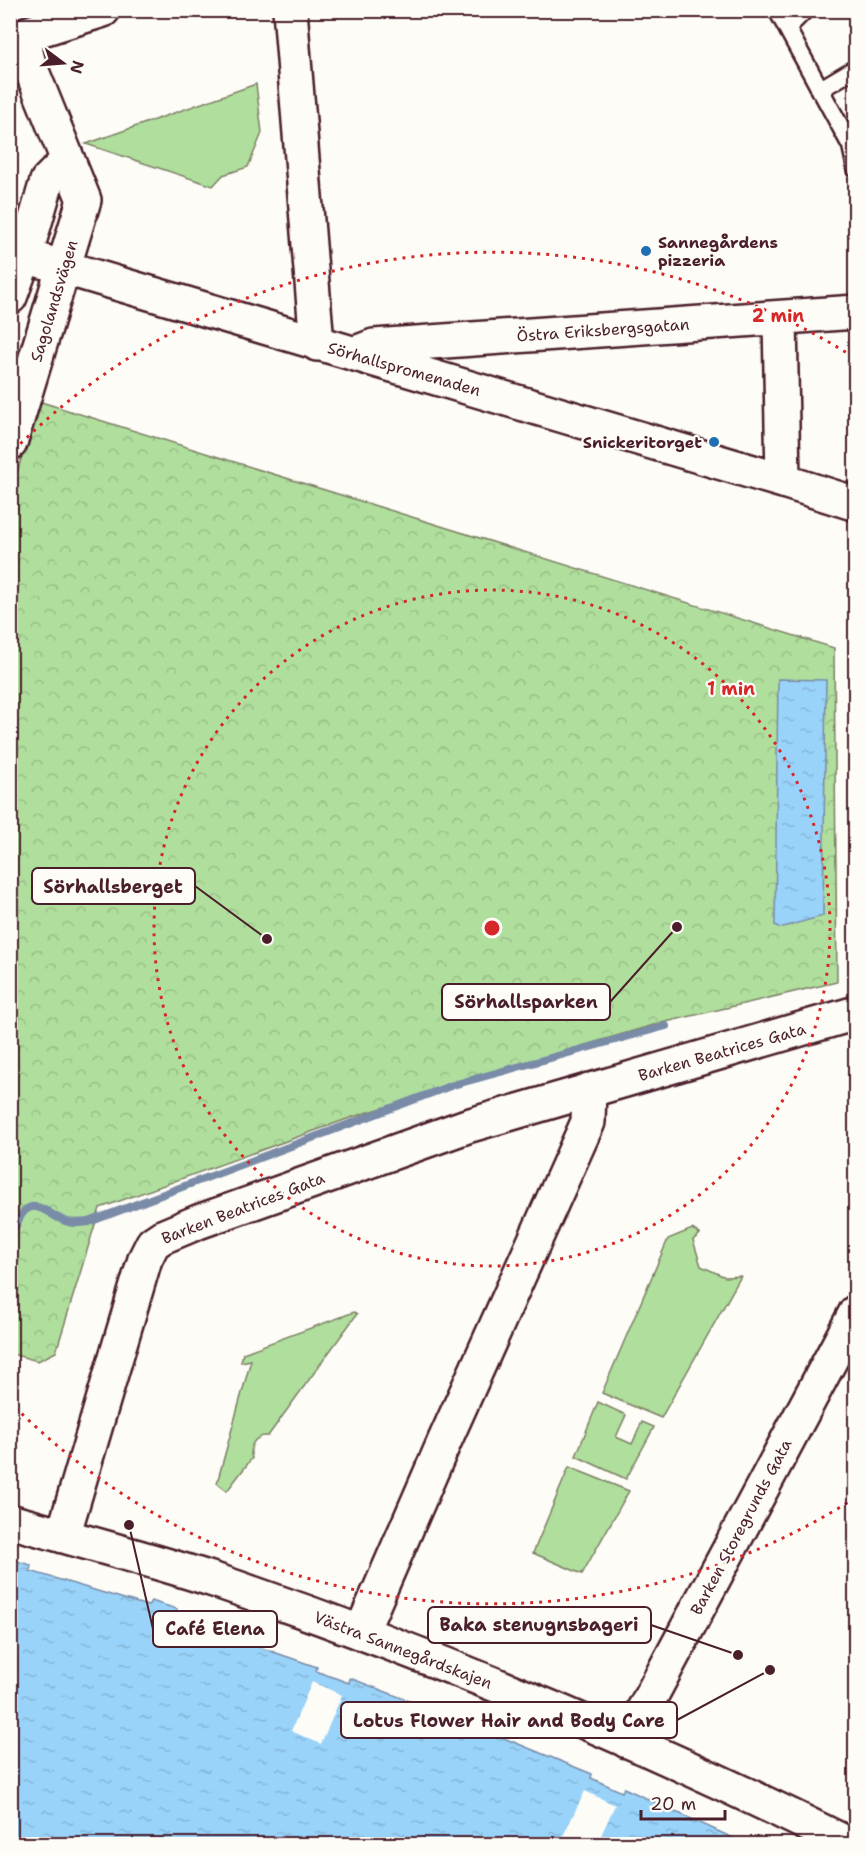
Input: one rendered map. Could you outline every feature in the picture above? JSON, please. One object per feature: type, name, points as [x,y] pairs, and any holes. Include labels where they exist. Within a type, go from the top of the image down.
[{"type":"street","points":[[16,38],[103,10]]},
{"type":"street","points":[[290,10],[317,344]]},
{"type":"street","name":"Sagolandsvägen","points":[[10,443],[84,200],[29,64],[16,38]]},
{"type":"street","points":[[15,279],[47,181],[68,160]]},
{"type":"street","name":"Sörhallspromenaden","points":[[15,279],[64,269],[855,504]]},
{"type":"street","name":"Östra Eriksbergsgatan","points":[[352,355],[374,346],[855,312]]},
{"type":"street","points":[[780,318],[783,481]]},
{"type":"street","name":"Barken Beatrices Gata","points":[[63,1536],[145,1259],[153,1243],[198,1222],[467,1126],[855,1013]]},
{"type":"street","points":[[362,1633],[588,1122],[589,1090]]},
{"type":"street","name":"Barken Storegrunds Gata","points":[[634,1727],[855,1312]]},
{"type":"street","name":"Västra Sannegårdskajen","points":[[10,1521],[218,1582],[362,1633],[504,1689],[634,1727],[848,1845]]},
{"type":"lane","points":[[777,10],[819,90],[853,146],[855,169]]},
{"type":"lane","points":[[787,28],[805,10]]},
{"type":"lane","points":[[819,90],[855,68]]},
{"type":"green space","points":[[256,84],[262,133],[248,167],[223,175],[213,186],[86,144]]},
{"type":"green space","points":[[38,401],[834,648],[837,982],[657,1024],[558,1053],[350,1118],[100,1208],[56,1352],[38,1361],[11,1354],[10,497]]},
{"type":"green space","points":[[692,1229],[700,1234],[693,1240],[701,1266],[725,1277],[741,1276],[661,1418],[602,1393],[668,1239]]},
{"type":"green space","points":[[354,1312],[357,1314],[268,1436],[256,1439],[251,1449],[252,1458],[227,1491],[217,1483],[251,1360],[241,1362],[243,1353]]},
{"type":"green space","points":[[598,1402],[626,1415],[616,1437],[632,1444],[642,1422],[654,1427],[626,1479],[576,1456]]},
{"type":"green space","points":[[569,1467],[629,1491],[582,1574],[533,1553]]},
{"type":"water","points":[[778,679],[826,680],[823,916],[780,928],[775,925]]},
{"type":"water","points":[[10,1559],[31,1565],[30,1571],[148,1606],[151,1601],[177,1609],[175,1618],[317,1667],[316,1671],[349,1683],[350,1678],[472,1725],[592,1774],[591,1778],[622,1792],[624,1788],[746,1844],[11,1844]]},
{"type":"pier","points":[[312,1682],[342,1695],[321,1744],[291,1731]]},
{"type":"pier","points":[[585,1791],[615,1805],[597,1844],[572,1844],[561,1840]]},
{"type":"waterway","points":[[10,1235],[22,1214],[32,1207],[43,1209],[68,1222],[89,1222],[453,1085],[666,1026]]},
{"type":"place","name":"Sannegårdens pizzeria","points":[[646,251]]},
{"type":"place","name":"Snickeritorget","points":[[714,442]]},
{"type":"place","name":"Sörhallsparken","points":[[677,927]]},
{"type":"place","name":"Sörhallsberget","points":[[267,939]]},
{"type":"place","name":"Café Elena","points":[[129,1525]]},
{"type":"place","name":"Baka stenugnsbageri","points":[[738,1655]]},
{"type":"place","name":"Lotus Flower Hair and Body Care","points":[[770,1670]]}]
